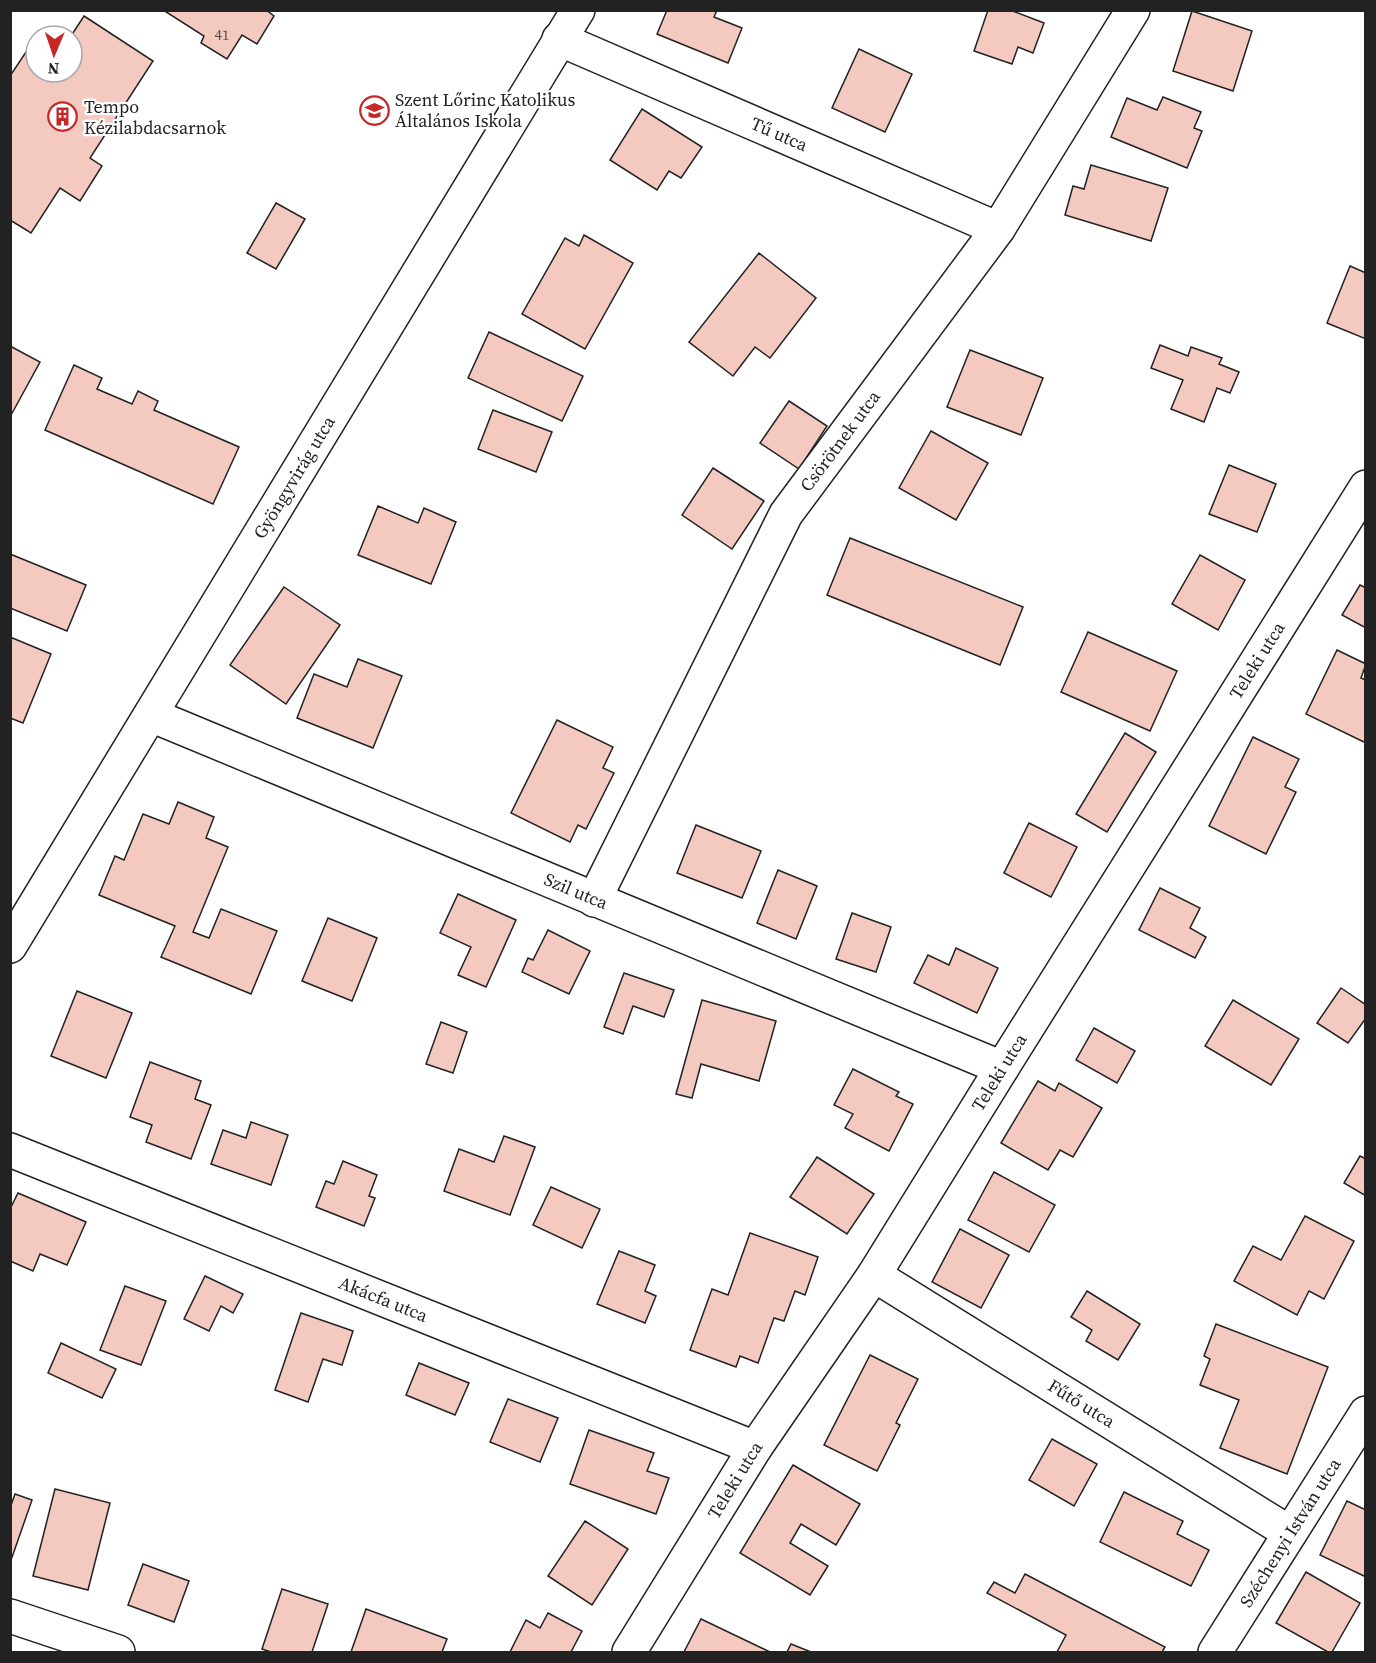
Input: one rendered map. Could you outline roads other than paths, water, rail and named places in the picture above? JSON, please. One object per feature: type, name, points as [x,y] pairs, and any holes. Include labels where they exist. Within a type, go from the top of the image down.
[{"type":"street","name":"Gyöngyvirág utca","points":[[10,946],[578,10]]},
{"type":"street","name":"Csörötnek utca","points":[[594,900],[786,514],[998,229],[1133,10]]},
{"type":"street","name":"Tű utca","points":[[560,39],[998,229]]},
{"type":"street","name":"Teleki utca","points":[[629,1653],[755,1448],[874,1275],[1365,487]]},
{"type":"street","name":"Szil utca","points":[[151,715],[1002,1068]]},
{"type":"street","name":"Akácfa utca","points":[[10,1150],[755,1448]]},
{"type":"street","name":"Fűtő utca","points":[[874,1275],[1290,1533]]},
{"type":"street","name":"Széchenyi István utca","points":[[1215,1653],[1365,1413]]},
{"type":"street","points":[[10,1616],[118,1653]]},
{"type":"place","name":"Szent Lőrinc Katolikus Általános Iskola","points":[[374,110]]},
{"type":"place","name":"Tempo Kézilabdacsarnok","points":[[63,117]]}]
